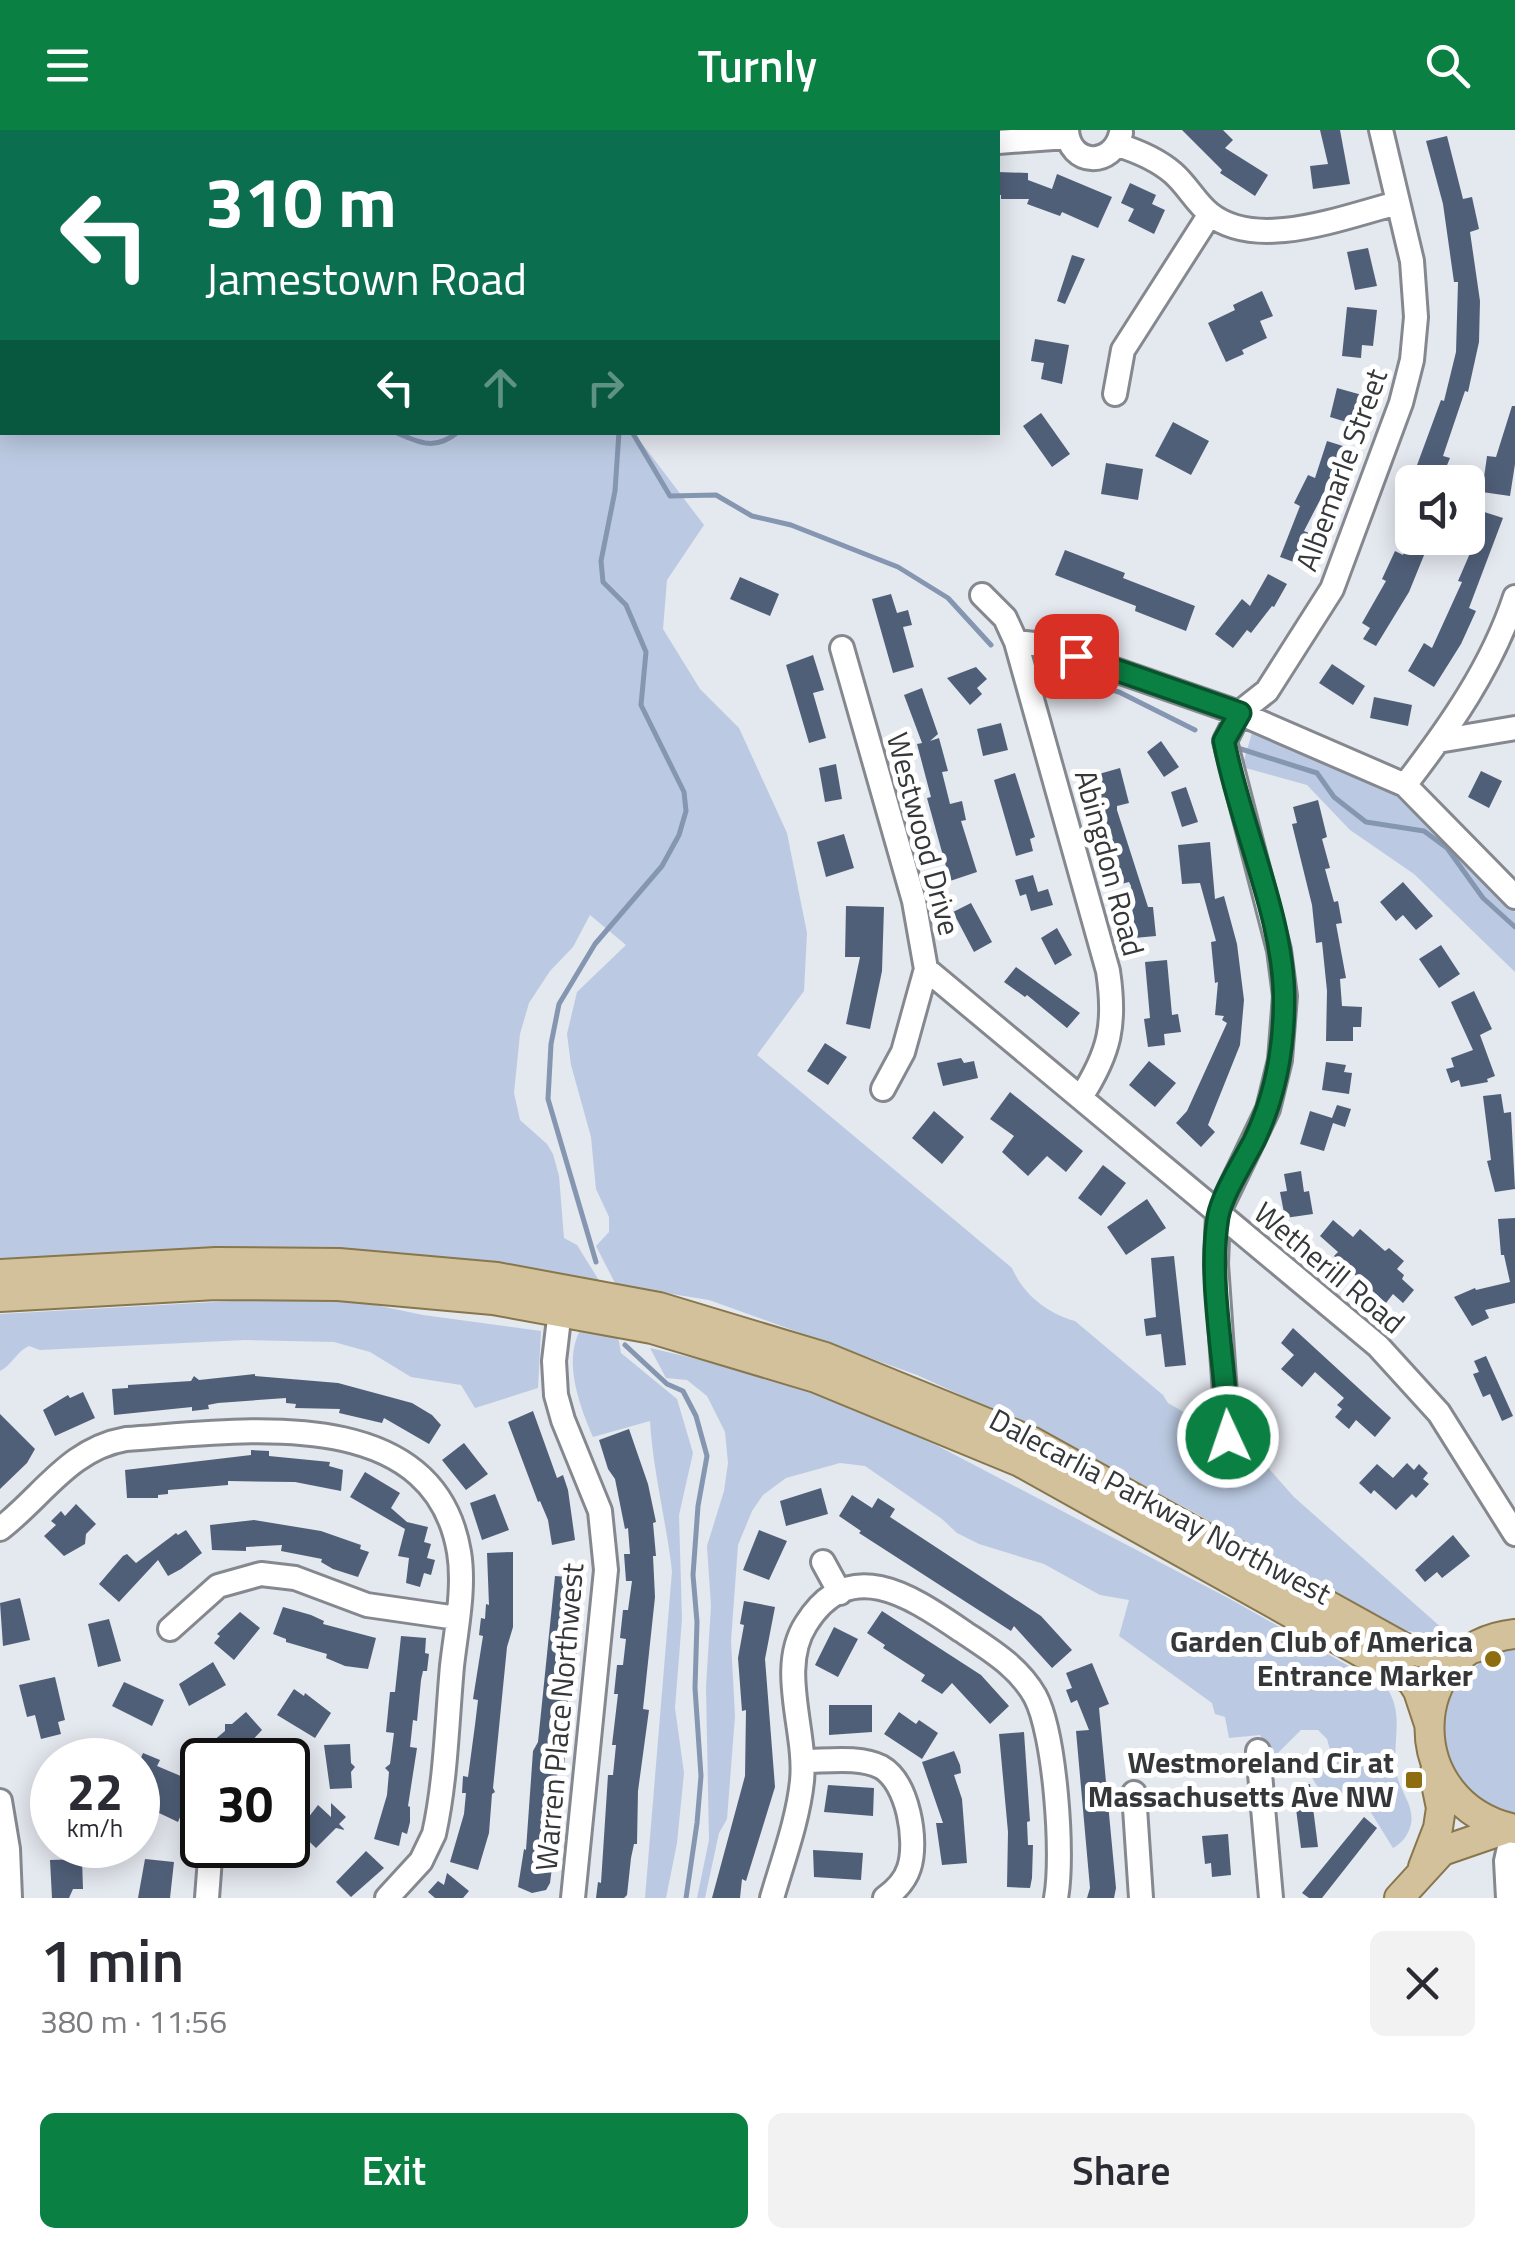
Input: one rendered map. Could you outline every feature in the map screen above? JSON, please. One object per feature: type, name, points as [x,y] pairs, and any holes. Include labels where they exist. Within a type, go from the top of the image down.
[{"type":"main road","name":"Dalecarlia Parkway Northwest","points":[[0,1274],[216,1262],[339,1263],[497,1277],[659,1307],[825,1357],[1031,1441],[1403,1648],[1436,1656],[1515,1634]]},
{"type":"main road","name":"Dalecarlia Parkway Northwest","points":[[0,1297],[303,1284],[441,1293],[560,1310],[652,1329],[816,1378],[1020,1462],[1411,1680],[1429,1724]]},
{"type":"main road","points":[[1423,1869],[1441,1808],[1434,1785],[1429,1724],[1434,1699],[1446,1676],[1475,1648]]},
{"type":"main road","points":[[1434,1761],[1447,1788],[1468,1810],[1512,1828]]},
{"type":"main road","points":[[1399,1898],[1442,1851],[1512,1828]]},
{"type":"street","name":"Albemarle Street","points":[[1240,713],[1267,691],[1332,589],[1412,360],[1416,317],[1412,260],[1381,130]]},
{"type":"street","points":[[1000,142],[1067,134],[1076,153],[1091,160],[1107,156],[1120,137],[1174,174],[1210,214],[1254,232],[1398,203]]},
{"type":"street","points":[[1115,394],[1122,350],[1210,214]]},
{"type":"street","name":"Abingdon Road","points":[[982,595],[1005,618],[1016,642],[1108,971],[1112,1002],[1110,1039],[1097,1072],[1080,1097]]},
{"type":"street","points":[[1405,785],[1480,676],[1515,597]]},
{"type":"street","points":[[1016,642],[1044,645],[1240,713],[1405,785],[1515,896]]},
{"type":"street","name":"Westwood Drive","points":[[842,648],[914,902],[926,969],[903,1052],[883,1089]]},
{"type":"street","points":[[1228,1437],[1216,1264],[1218,1213],[1268,1108],[1284,1024],[1279,950],[1224,741],[1240,713]]},
{"type":"street","points":[[1438,741],[1515,728]]},
{"type":"street","name":"Wetherill Road","points":[[926,969],[1403,1370],[1439,1413],[1515,1534]]},
{"type":"street","name":"Warren Place Northwest","points":[[560,1310],[554,1361],[556,1395],[600,1512],[606,1570],[573,1898]]},
{"type":"street","points":[[0,1529],[63,1469],[90,1450],[116,1441],[261,1429],[324,1435],[386,1454],[408,1468],[434,1494],[449,1521],[458,1550],[457,1618],[434,1834],[421,1861],[387,1898]]},
{"type":"street","points":[[823,1562],[840,1593]]},
{"type":"street","points":[[170,1629],[218,1586],[261,1574],[295,1578],[367,1605],[457,1618]]},
{"type":"street","points":[[775,1897],[798,1808],[803,1761],[795,1650],[812,1615],[840,1593],[870,1586],[909,1596],[1001,1657],[1028,1686],[1042,1712],[1048,1741],[1059,1857],[1056,1898]]},
{"type":"street","points":[[1258,1751],[1271,1898]]},
{"type":"street","points":[[803,1761],[872,1763],[890,1773],[898,1783],[906,1802],[912,1854],[904,1879],[885,1898]]},
{"type":"street","points":[[1134,1793],[1140,1898]]},
{"type":"street","points":[[0,1801],[8,1849],[10,1898]]},
{"type":"street","points":[[1508,1898],[1506,1860],[1512,1828]]},
{"type":"street","points":[[207,1898],[209,1868]]},
{"type":"shaded area","points":[[0,435],[636,435],[704,525],[667,580],[663,629],[700,689],[739,728],[787,833],[807,933],[804,991],[757,1055],[1012,1268],[1037,1301],[1075,1321],[1168,1403],[1255,1453],[1294,1497],[1443,1629],[1428,1634],[1387,1628],[1199,1515],[1059,1440],[917,1375],[709,1300],[616,1285],[596,1246],[609,1232],[609,1217],[596,1189],[591,1137],[571,1065],[567,1034],[577,992],[626,945],[590,915],[573,947],[550,971],[529,1003],[520,1034],[514,1093],[520,1120],[553,1154],[559,1176],[564,1238],[577,1245],[600,1282],[408,1253],[278,1247],[0,1259]]},
{"type":"shaded area","points":[[1252,733],[1395,795],[1515,912],[1515,972],[1414,874],[1350,830],[1307,785],[1242,767]]},
{"type":"shaded area","points":[[271,1299],[366,1303],[541,1331],[538,1388],[475,1408],[461,1385],[411,1377],[370,1352],[334,1342],[245,1340],[40,1350],[29,1346],[0,1371],[0,1314]]},
{"type":"shaded area","points":[[585,1323],[617,1331],[621,1353],[677,1399],[693,1453],[679,1515],[682,1619],[675,1708],[684,1773],[677,1843],[666,1898],[645,1898],[672,1571],[650,1421],[593,1437],[582,1410],[573,1364],[578,1336]]},
{"type":"shaded area","points":[[650,1348],[749,1371],[823,1395],[938,1446],[1230,1599],[1386,1687],[1397,1720],[1398,1779],[1411,1812],[1406,1836],[1393,1848],[1365,1803],[1330,1795],[1317,1786],[1309,1768],[1326,1759],[1330,1750],[1327,1739],[1318,1730],[1301,1730],[1274,1757],[1260,1735],[1229,1738],[1225,1717],[1215,1714],[1212,1703],[1119,1636],[1129,1600],[1100,1595],[1044,1564],[979,1544],[957,1533],[865,1466],[840,1463],[786,1478],[763,1495],[738,1545],[731,1641],[735,1716],[727,1819],[719,1833],[705,1898],[697,1898],[709,1840],[706,1687],[711,1606],[707,1546],[728,1463],[725,1432],[707,1396],[687,1380],[666,1378]]},
{"type":"shaded area","points":[[1515,1648],[1515,1820],[1488,1812],[1454,1781],[1441,1737],[1443,1714],[1459,1680],[1488,1656]]},
{"type":"building","points":[[1182,130],[1223,130],[1233,140],[1225,148],[1268,175],[1255,196],[1220,173],[1222,170]]},
{"type":"building","points":[[1320,130],[1340,130],[1350,184],[1313,189],[1310,166],[1328,164]]},
{"type":"building","points":[[1447,136],[1463,199],[1472,197],[1479,229],[1470,232],[1480,301],[1479,342],[1468,392],[1465,391],[1443,456],[1450,458],[1447,465],[1417,465],[1441,400],[1444,401],[1456,352],[1458,282],[1454,282],[1443,204],[1426,141]]},
{"type":"building","points":[[1000,172],[1028,173],[1028,180],[1052,189],[1057,174],[1112,197],[1098,228],[1062,212],[1060,216],[1027,204],[1029,199],[1001,199]]},
{"type":"building","points":[[1130,183],[1156,195],[1152,204],[1165,210],[1154,234],[1128,221],[1134,209],[1121,203]]},
{"type":"building","points":[[1368,248],[1377,286],[1355,290],[1347,252]]},
{"type":"building","points":[[1072,255],[1085,259],[1065,304],[1057,301]]},
{"type":"building","points":[[1262,291],[1273,316],[1260,321],[1267,338],[1226,362],[1208,323]]},
{"type":"building","points":[[1347,307],[1377,310],[1373,346],[1362,345],[1361,358],[1342,356]]},
{"type":"building","points":[[1035,339],[1069,345],[1062,384],[1041,379],[1044,363],[1031,361]]},
{"type":"building","points":[[1337,388],[1362,395],[1353,424],[1330,417]]},
{"type":"building","points":[[1515,406],[1515,464],[1510,496],[1485,492],[1487,456],[1496,457]]},
{"type":"building","points":[[1041,413],[1070,454],[1052,467],[1023,426]]},
{"type":"building","points":[[1173,422],[1209,441],[1191,475],[1155,456]]},
{"type":"building","points":[[1327,441],[1346,447],[1337,474],[1334,473],[1304,531],[1314,535],[1302,565],[1280,557],[1300,506],[1294,503],[1308,475],[1315,478]]},
{"type":"building","points":[[1106,463],[1143,469],[1138,500],[1101,494]]},
{"type":"building","points":[[1485,512],[1503,518],[1469,608],[1476,611],[1434,687],[1408,671],[1424,643],[1432,648],[1462,582],[1458,581],[1469,555],[1485,555]]},
{"type":"building","points":[[1065,550],[1195,606],[1186,631],[1135,611],[1136,606],[1055,575]]},
{"type":"building","points":[[1395,551],[1395,555],[1424,555],[1409,592],[1376,646],[1363,639],[1370,628],[1362,623],[1386,581],[1382,579]]},
{"type":"building","points":[[1268,574],[1287,584],[1274,607],[1233,648],[1215,634],[1242,599],[1250,606]]},
{"type":"building","points":[[740,577],[779,594],[770,616],[730,599]]},
{"type":"building","points":[[891,594],[897,613],[908,610],[912,625],[903,627],[914,667],[893,673],[872,599]]},
{"type":"building","points":[[813,655],[824,690],[813,693],[826,738],[809,743],[786,665]]},
{"type":"building","points":[[1332,664],[1365,686],[1353,705],[1319,683]]},
{"type":"building","points":[[976,667],[987,679],[977,688],[982,694],[970,705],[947,678]]},
{"type":"building","points":[[922,688],[938,734],[930,741],[939,738],[948,771],[942,772],[950,804],[962,801],[966,820],[961,821],[977,872],[950,881],[927,798],[931,797],[917,744],[922,743],[904,695]]},
{"type":"building","points":[[1374,697],[1412,705],[1408,726],[1370,718]]},
{"type":"building","points":[[1001,723],[1008,750],[983,756],[977,729]]},
{"type":"building","points":[[1161,741],[1179,767],[1164,777],[1147,752]]},
{"type":"building","points":[[836,764],[842,799],[825,802],[819,768]]},
{"type":"building","points":[[1120,768],[1129,803],[1117,806],[1117,810],[1148,907],[1153,907],[1156,936],[1134,938],[1131,886],[1129,882],[1121,884],[1092,776]]},
{"type":"building","points":[[1481,771],[1502,781],[1489,808],[1468,797]]},
{"type":"building","points":[[1015,773],[1035,837],[1030,839],[1033,851],[1016,856],[994,780]]},
{"type":"building","points":[[1186,787],[1198,822],[1182,827],[1171,792]]},
{"type":"building","points":[[1318,800],[1327,837],[1322,839],[1330,868],[1325,869],[1342,923],[1336,924],[1346,978],[1340,979],[1342,1006],[1362,1007],[1361,1027],[1353,1027],[1353,1041],[1326,1041],[1327,991],[1322,942],[1316,943],[1312,905],[1292,824],[1297,823],[1293,807]]},
{"type":"building","points":[[844,834],[854,868],[826,877],[817,842]]},
{"type":"building","points":[[1210,842],[1215,899],[1224,896],[1237,944],[1244,1000],[1240,1045],[1208,1125],[1215,1132],[1201,1147],[1176,1123],[1187,1111],[1227,1023],[1222,1020],[1224,1016],[1215,1015],[1218,982],[1215,983],[1211,942],[1216,941],[1200,883],[1182,884],[1178,845]]},
{"type":"building","points":[[1033,875],[1038,892],[1048,889],[1053,905],[1031,911],[1026,894],[1020,896],[1015,880]]},
{"type":"building","points":[[1403,882],[1433,916],[1416,930],[1403,915],[1396,921],[1380,902]]},
{"type":"building","points":[[971,903],[992,942],[974,952],[953,912]]},
{"type":"building","points":[[846,906],[884,907],[882,971],[870,1029],[846,1024],[860,957],[845,957]]},
{"type":"building","points":[[1057,928],[1072,955],[1055,965],[1041,938]]},
{"type":"building","points":[[1441,945],[1460,974],[1439,988],[1419,959]]},
{"type":"building","points":[[1167,960],[1172,1015],[1178,1014],[1181,1032],[1164,1034],[1165,1045],[1148,1047],[1144,1019],[1150,1018],[1145,962]]},
{"type":"building","points":[[1016,967],[1080,1013],[1067,1028],[1027,995],[1004,982]]},
{"type":"building","points":[[1474,991],[1492,1029],[1480,1035],[1495,1076],[1488,1082],[1461,1087],[1459,1080],[1451,1083],[1446,1069],[1454,1067],[1451,1058],[1473,1050],[1451,1002]]},
{"type":"building","points":[[825,1043],[847,1057],[828,1085],[807,1071]]},
{"type":"building","points":[[961,1058],[964,1063],[974,1061],[978,1078],[943,1086],[937,1063]]},
{"type":"building","points":[[1149,1061],[1176,1083],[1155,1107],[1129,1085]]},
{"type":"building","points":[[1326,1062],[1346,1065],[1344,1072],[1352,1073],[1349,1094],[1322,1090]]},
{"type":"building","points":[[1010,1092],[1083,1151],[1066,1172],[1047,1156],[1028,1176],[1002,1152],[1014,1136],[990,1119]]},
{"type":"building","points":[[1501,1094],[1504,1113],[1511,1112],[1515,1189],[1495,1192],[1487,1161],[1491,1160],[1483,1096]]},
{"type":"building","points":[[1337,1105],[1351,1109],[1345,1127],[1333,1123],[1324,1151],[1300,1144],[1310,1111],[1332,1118]]},
{"type":"building","points":[[934,1111],[964,1137],[942,1164],[912,1138]]},
{"type":"building","points":[[1103,1165],[1126,1183],[1101,1216],[1078,1198]]},
{"type":"building","points":[[1301,1171],[1313,1214],[1285,1218],[1280,1192],[1287,1191],[1284,1174]]},
{"type":"building","points":[[1147,1199],[1166,1228],[1126,1255],[1107,1227]]},
{"type":"building","points":[[1515,1218],[1515,1303],[1485,1310],[1489,1318],[1472,1326],[1454,1297],[1475,1288],[1510,1282],[1501,1255],[1498,1219]]},
{"type":"building","points":[[1333,1220],[1353,1237],[1360,1229],[1385,1251],[1389,1248],[1404,1261],[1397,1269],[1414,1290],[1403,1303],[1393,1294],[1386,1303],[1334,1256],[1338,1252],[1320,1236]]},
{"type":"building","points":[[1174,1256],[1186,1365],[1165,1367],[1161,1334],[1146,1336],[1144,1319],[1156,1317],[1151,1258]]},
{"type":"building","points":[[1293,1328],[1391,1418],[1375,1437],[1356,1420],[1349,1429],[1335,1417],[1342,1409],[1337,1405],[1344,1398],[1315,1372],[1302,1387],[1281,1369],[1294,1355],[1281,1343]]},
{"type":"building","points":[[1486,1356],[1513,1416],[1502,1421],[1490,1394],[1483,1397],[1473,1374],[1479,1372],[1474,1361]]},
{"type":"building","points":[[255,1374],[338,1383],[412,1403],[441,1425],[429,1444],[384,1418],[382,1423],[339,1413],[340,1409],[295,1408],[296,1404],[286,1403],[286,1398],[218,1403],[208,1405],[209,1409],[192,1411],[192,1407],[114,1415],[112,1389],[191,1381],[194,1376],[199,1380]]},
{"type":"building","points":[[83,1392],[95,1418],[55,1436],[43,1410],[68,1395],[70,1398]]},
{"type":"building","points":[[533,1411],[557,1478],[563,1475],[568,1490],[575,1540],[552,1545],[548,1520],[508,1422]]},
{"type":"building","points":[[0,1414],[35,1449],[27,1463],[0,1489]]},
{"type":"building","points":[[629,1429],[656,1522],[655,1597],[643,1709],[649,1710],[638,1791],[637,1844],[631,1858],[627,1895],[596,1898],[598,1882],[601,1883],[608,1775],[613,1775],[616,1745],[612,1745],[617,1665],[623,1665],[626,1639],[620,1638],[623,1610],[628,1610],[632,1581],[626,1581],[624,1554],[630,1554],[628,1528],[625,1529],[615,1479],[599,1440]]},
{"type":"building","points":[[464,1443],[488,1474],[466,1490],[442,1460]]},
{"type":"building","points":[[251,1450],[269,1451],[269,1456],[330,1462],[329,1466],[343,1470],[341,1491],[295,1482],[228,1481],[228,1485],[168,1490],[168,1494],[158,1498],[127,1498],[125,1470],[251,1455]]},
{"type":"building","points":[[1407,1463],[1414,1470],[1419,1464],[1428,1473],[1423,1479],[1429,1484],[1396,1510],[1374,1490],[1371,1494],[1359,1483],[1377,1464],[1393,1478]]},
{"type":"building","points":[[365,1472],[400,1493],[391,1508],[407,1522],[428,1527],[424,1542],[431,1544],[427,1558],[435,1560],[431,1575],[424,1573],[420,1587],[406,1583],[409,1558],[398,1556],[405,1529],[350,1497]]},
{"type":"building","points":[[821,1488],[828,1514],[786,1526],[780,1501]]},
{"type":"building","points":[[495,1494],[509,1530],[482,1540],[470,1503]]},
{"type":"building","points":[[852,1495],[872,1508],[878,1498],[895,1509],[890,1517],[1041,1616],[1072,1650],[1052,1668],[1014,1626],[1011,1631],[859,1533],[839,1516]]},
{"type":"building","points":[[76,1504],[96,1524],[86,1534],[85,1544],[64,1556],[44,1536],[56,1525],[51,1521],[61,1511],[65,1516]]},
{"type":"building","points":[[254,1520],[321,1531],[361,1545],[360,1549],[369,1552],[358,1577],[333,1569],[322,1559],[281,1551],[282,1545],[246,1547],[246,1551],[212,1550],[210,1525]]},
{"type":"building","points":[[186,1530],[202,1553],[181,1569],[168,1576],[158,1560],[119,1602],[99,1584],[123,1556],[127,1554],[136,1563],[176,1533]]},
{"type":"building","points":[[759,1530],[787,1541],[769,1580],[743,1570]]},
{"type":"building","points":[[1453,1535],[1470,1556],[1442,1578],[1437,1572],[1425,1582],[1415,1570]]},
{"type":"building","points":[[513,1552],[513,1627],[507,1647],[495,1792],[478,1870],[450,1862],[464,1814],[463,1776],[468,1777],[478,1700],[473,1699],[483,1636],[479,1635],[481,1618],[485,1619],[486,1604],[489,1605],[487,1553]]},
{"type":"building","points":[[555,1576],[581,1578],[573,1636],[578,1644],[576,1661],[570,1660],[564,1770],[558,1769],[555,1796],[561,1797],[556,1840],[549,1839],[545,1866],[552,1867],[550,1883],[546,1890],[532,1893],[518,1887],[526,1850],[533,1751],[538,1742]]},
{"type":"building","points":[[20,1598],[30,1640],[3,1646],[0,1603]]},
{"type":"building","points":[[744,1601],[775,1607],[765,1659],[775,1787],[746,1881],[742,1879],[740,1898],[712,1898],[745,1776],[746,1710],[742,1711],[738,1658]]},
{"type":"building","points":[[283,1607],[311,1615],[323,1624],[376,1638],[368,1669],[345,1666],[326,1658],[327,1654],[273,1634]]},
{"type":"building","points":[[882,1611],[981,1675],[1009,1706],[990,1724],[952,1683],[942,1694],[921,1681],[925,1675],[867,1633]]},
{"type":"building","points":[[240,1612],[260,1628],[234,1660],[214,1643],[220,1636],[217,1634]]},
{"type":"building","points":[[109,1619],[121,1661],[98,1667],[88,1624]]},
{"type":"building","points":[[834,1627],[858,1639],[838,1677],[815,1665]]},
{"type":"building","points":[[401,1636],[426,1638],[425,1653],[429,1654],[427,1671],[423,1671],[421,1680],[417,1721],[413,1720],[410,1747],[417,1748],[408,1806],[410,1822],[407,1834],[402,1832],[399,1846],[374,1839],[387,1795],[389,1772],[385,1768],[390,1764],[394,1733],[386,1732]]},
{"type":"building","points":[[213,1662],[226,1685],[189,1706],[179,1684]]},
{"type":"building","points":[[1092,1663],[1109,1704],[1099,1708],[1114,1898],[1087,1898],[1090,1888],[1076,1731],[1089,1730],[1077,1700],[1071,1703],[1066,1690],[1072,1688],[1066,1673]]},
{"type":"building","points":[[55,1677],[65,1720],[58,1722],[61,1734],[41,1738],[35,1715],[27,1717],[19,1685]]},
{"type":"building","points":[[124,1682],[164,1700],[152,1726],[112,1706]]},
{"type":"building","points":[[294,1689],[331,1713],[315,1738],[277,1715]]},
{"type":"building","points":[[829,1705],[872,1705],[872,1732],[829,1735]]},
{"type":"building","points":[[246,1712],[262,1730],[255,1738],[217,1738],[225,1731],[225,1724],[232,1724]]},
{"type":"building","points":[[899,1712],[938,1733],[922,1759],[884,1734]]},
{"type":"building","points":[[1024,1732],[1028,1845],[1033,1845],[1030,1888],[1007,1887],[1008,1832],[999,1734]]},
{"type":"building","points":[[350,1744],[351,1763],[355,1767],[351,1772],[352,1788],[330,1789],[324,1745]]},
{"type":"building","points":[[954,1751],[961,1773],[954,1775],[962,1799],[967,1863],[942,1865],[936,1823],[943,1823],[922,1762]]},
{"type":"building","points":[[160,1767],[180,1776],[178,1822],[160,1813]]},
{"type":"building","points":[[1310,1784],[1318,1847],[1301,1848],[1293,1785]]},
{"type":"building","points":[[828,1785],[874,1788],[873,1816],[824,1812]]},
{"type":"building","points":[[331,1803],[346,1817],[339,1824],[345,1830],[336,1828],[316,1848],[310,1842],[310,1815],[318,1805],[331,1817]]},
{"type":"building","points":[[1364,1817],[1377,1828],[1322,1898],[1309,1898],[1302,1893]]},
{"type":"building","points":[[1228,1834],[1231,1875],[1212,1877],[1211,1863],[1205,1864],[1202,1836]]},
{"type":"building","points":[[813,1850],[863,1853],[861,1880],[814,1877]]},
{"type":"building","points":[[366,1851],[384,1868],[351,1897],[336,1882]]},
{"type":"building","points":[[160,1861],[174,1862],[170,1898],[138,1898],[143,1868],[160,1868]]},
{"type":"building","points":[[50,1868],[82,1868],[83,1889],[73,1889],[69,1898],[52,1898]]},
{"type":"building","points":[[447,1873],[469,1891],[463,1898],[435,1898],[428,1892],[438,1881],[444,1885]]},
{"type":"waterway","points":[[402,435],[427,443],[442,442],[454,435]]},
{"type":"waterway","points":[[596,1262],[548,1099],[551,1044],[559,1004],[595,944],[662,866],[679,835],[686,811],[684,792],[641,705],[646,652],[626,605],[603,582],[601,561],[615,491],[619,435]]},
{"type":"waterway","points":[[634,435],[670,496],[716,495],[752,516],[791,525],[898,567],[948,598],[991,645]]},
{"type":"waterway","points":[[1045,671],[1119,692],[1195,730]]},
{"type":"waterway","points":[[1241,749],[1317,773],[1334,797],[1366,822],[1424,831],[1447,848],[1483,898],[1515,927]]},
{"type":"waterway","points":[[625,1345],[667,1384],[683,1391],[696,1416],[707,1456],[698,1506],[693,1575],[701,1776],[686,1898]]},
{"type":"place","name":"Garden Club of America Entrance Marker","points":[[1493,1659]]},
{"type":"place","name":"Westmoreland Cir at Massachusetts Ave NW","points":[[1414,1780]]},
{"type":"route","points":[[1076,656],[1240,713],[1224,741],[1279,950],[1284,1024],[1268,1108],[1218,1213],[1216,1264],[1228,1437]]}]
